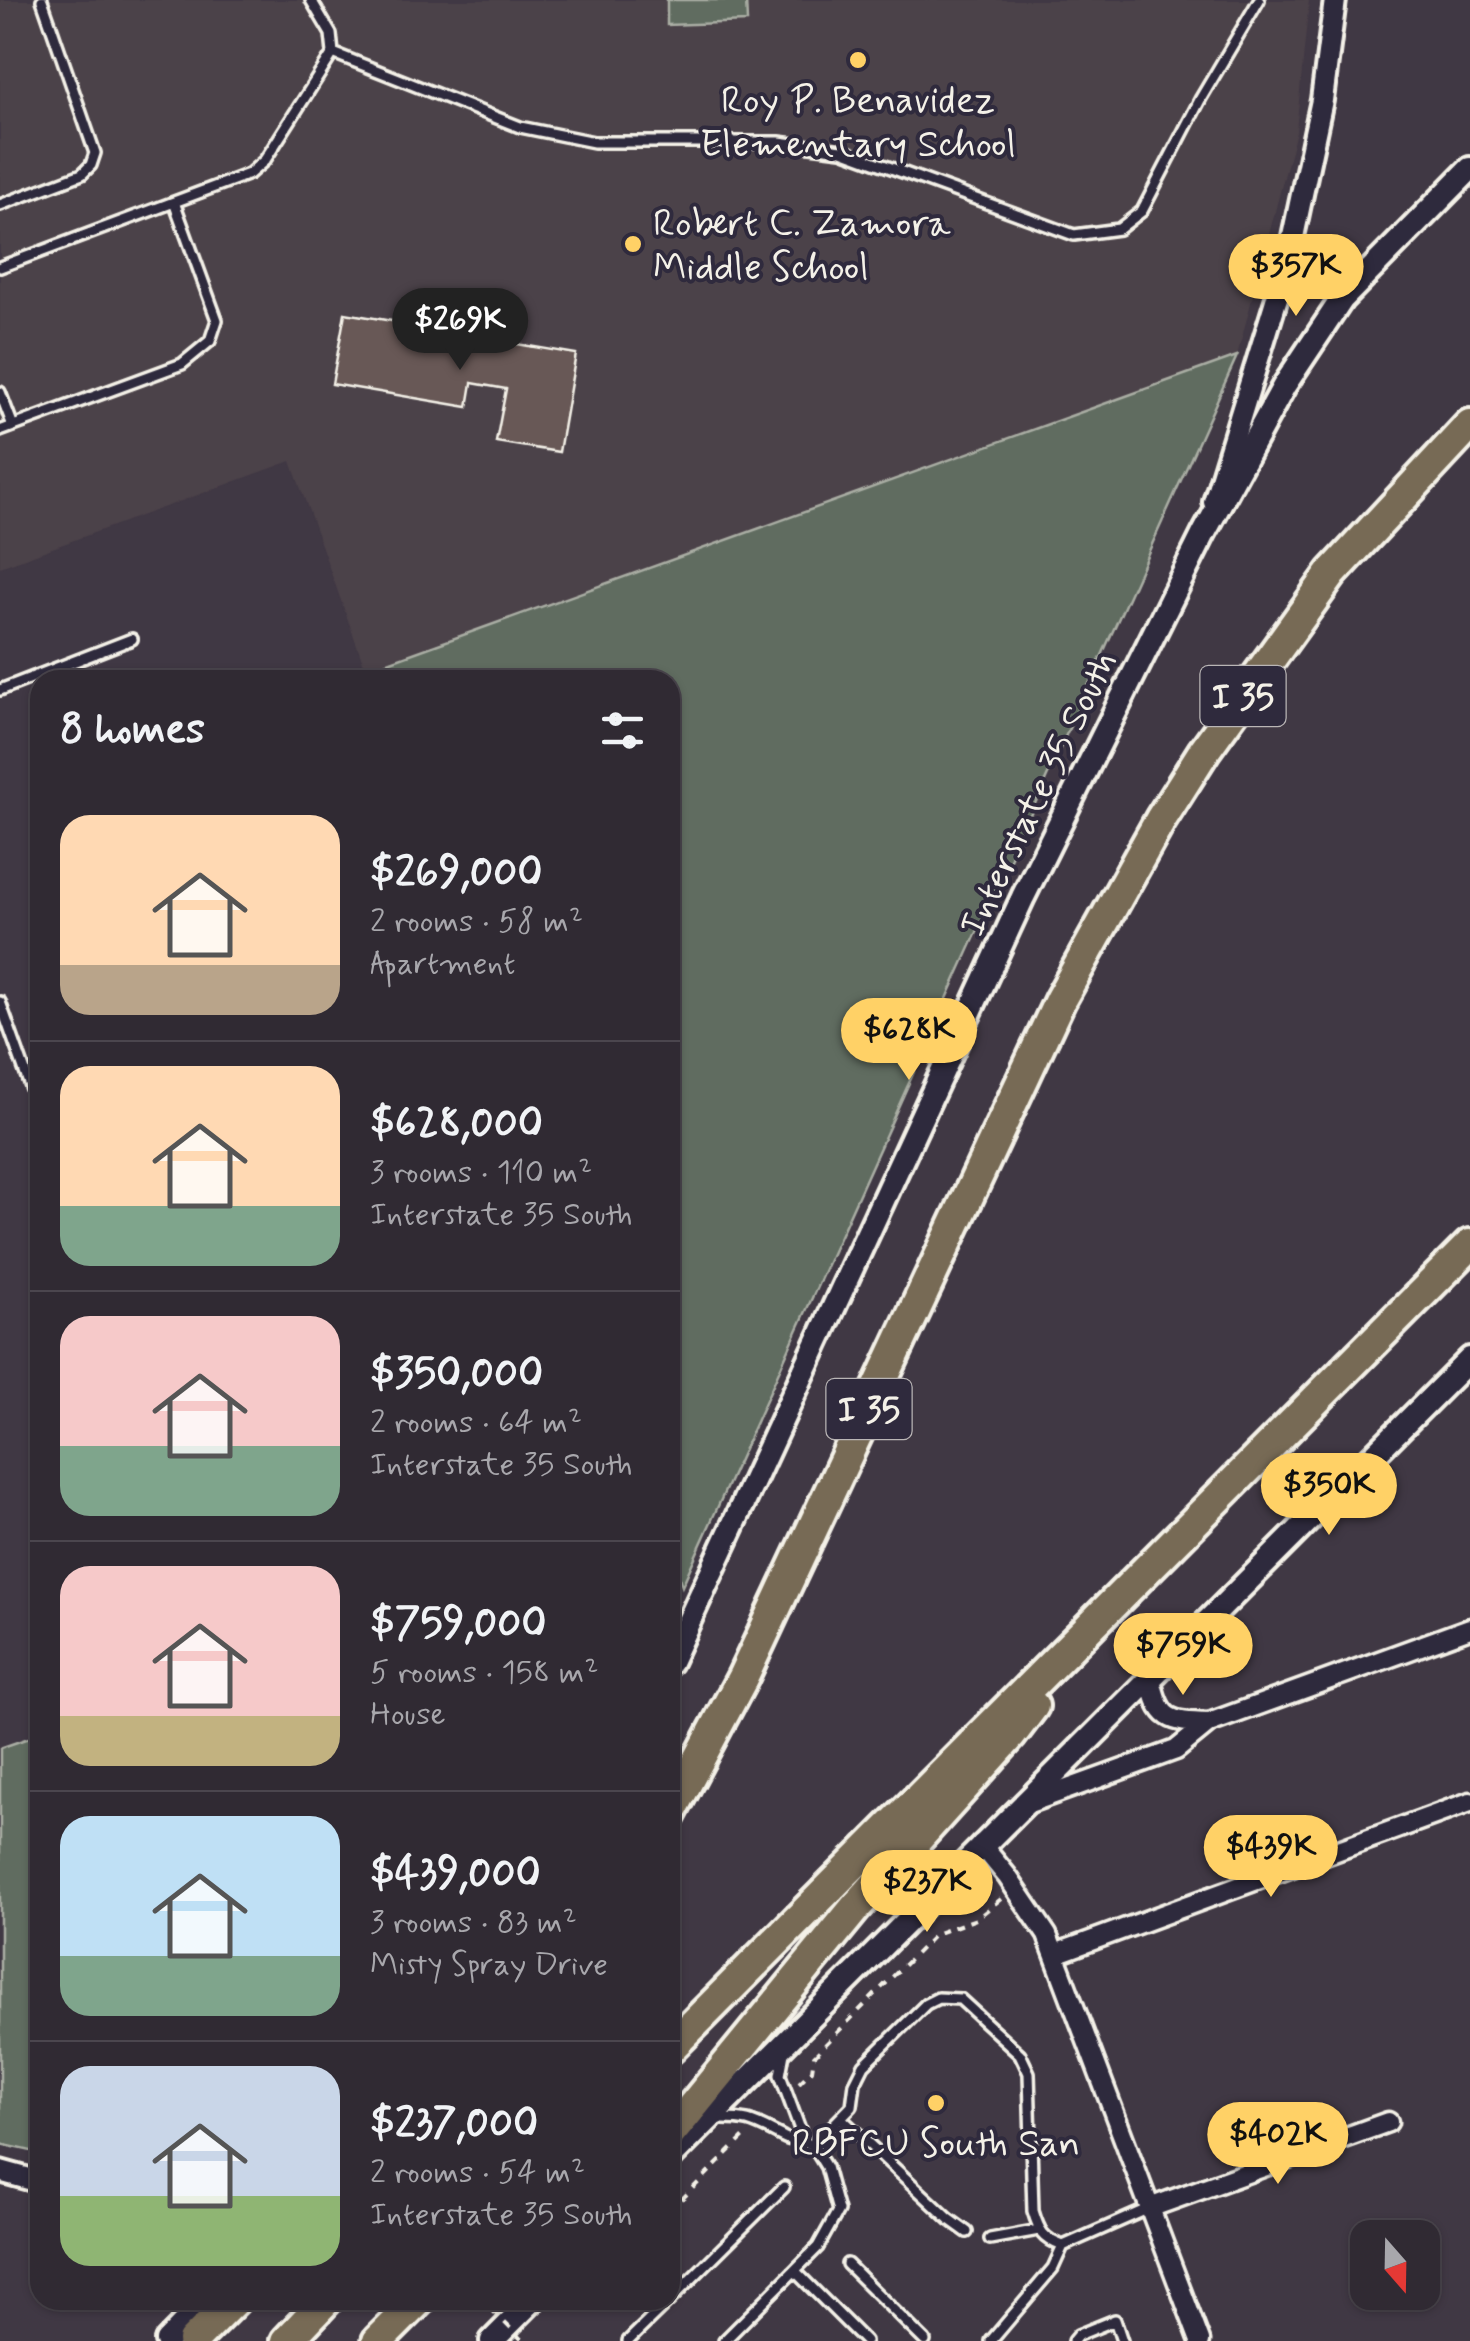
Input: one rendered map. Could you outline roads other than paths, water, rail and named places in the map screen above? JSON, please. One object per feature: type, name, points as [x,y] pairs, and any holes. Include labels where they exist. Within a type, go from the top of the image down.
[{"type":"highway","name":"I 35","points":[[680,1795],[743,1677],[1060,1000],[1161,819],[1332,573],[1470,425]]},
{"type":"highway","points":[[680,2038],[1470,1245]]},
{"type":"highway","points":[[680,2122],[797,1976],[1011,1735],[1100,1616]]},
{"type":"highway","points":[[193,2341],[224,2310]]},
{"type":"highway","points":[[287,2341],[316,2310]]},
{"type":"highway","points":[[378,2341],[409,2310]]},
{"type":"main road","name":"Interstate 35 South","points":[[680,1640],[1023,898],[1204,533],[1284,386],[1342,299],[1470,169]]},
{"type":"main road","points":[[1437,200],[1470,187]]},
{"type":"main road","points":[[680,2147],[1470,1359]]},
{"type":"main road","points":[[167,2341],[198,2310]]},
{"type":"main road","points":[[492,2341],[522,2310]]},
{"type":"street","points":[[1204,533],[1287,265],[1322,100],[1335,0]]},
{"type":"street","points":[[1024,1805],[1176,1750],[1209,1724],[1470,1628]]},
{"type":"street","points":[[1151,1679],[1155,1701],[1162,1712],[1177,1722],[1209,1724]]},
{"type":"street","points":[[1055,1954],[1470,1802]]},
{"type":"street","points":[[980,1844],[1034,1913],[1055,1954],[1200,2341]]},
{"type":"street","points":[[1152,2206],[1388,2122]]},
{"type":"street","points":[[0,2171],[30,2179]]},
{"type":"lane","points":[[0,206],[82,174],[91,165],[94,153],[42,0]]},
{"type":"lane","points":[[0,266],[250,174],[264,160],[333,53],[332,34],[311,0]]},
{"type":"lane","points":[[333,53],[520,127],[594,142],[779,142],[842,150],[1074,235],[1095,234],[1119,229],[1142,211],[1200,98],[1259,0]]},
{"type":"lane","points":[[0,430],[182,364],[210,341],[217,320],[174,202]]},
{"type":"lane","points":[[0,392],[12,426]]},
{"type":"lane","points":[[52,670],[132,639]]},
{"type":"lane","points":[[0,690],[30,678]]},
{"type":"lane","points":[[0,1002],[30,1086]]},
{"type":"lane","points":[[707,2119],[740,2118],[766,2125],[787,2140],[809,2143],[852,2106],[855,2083],[864,2065],[926,2004],[938,1998],[960,1999],[1020,2054],[1029,2073],[1033,2211],[1039,2230],[1048,2241],[1063,2246]]},
{"type":"lane","points":[[724,2341],[818,2246],[838,2211],[826,2167],[809,2143],[780,2075],[786,2040]]},
{"type":"lane","points":[[841,2118],[949,2220],[967,2232]]},
{"type":"lane","points":[[680,2290],[784,2187]]},
{"type":"lane","points":[[991,2341],[1053,2268],[1063,2246],[1152,2206]]},
{"type":"lane","points":[[990,2239],[1039,2230]]},
{"type":"lane","points":[[847,2264],[926,2341]]},
{"type":"lane","points":[[795,2271],[866,2341]]},
{"type":"lane","points":[[628,2341],[660,2310]]},
{"type":"lane","points":[[1073,2341],[1078,2335],[1114,2320],[1122,2341]]},
{"type":"place","name":"Roy P. Benavidez Elementary School","points":[[858,60]]},
{"type":"place","name":"Robert C. Zamora Middle School","points":[[633,244]]},
{"type":"place","name":"RBFCU South San","points":[[936,2103]]}]
